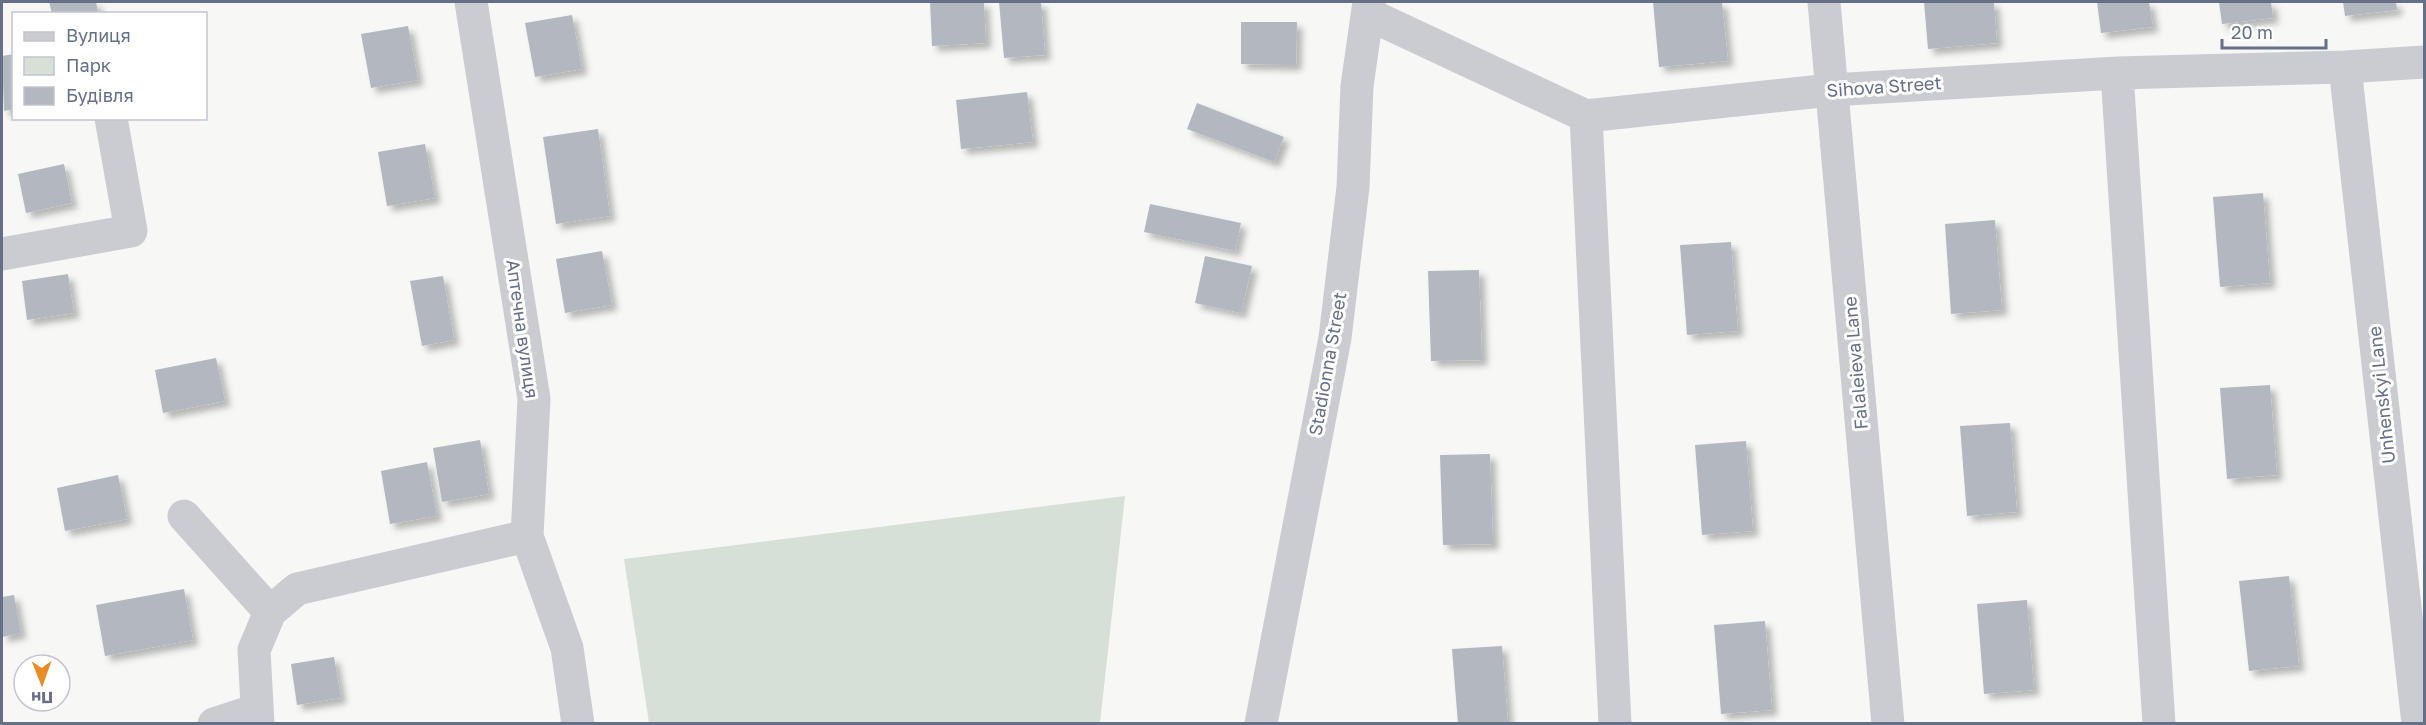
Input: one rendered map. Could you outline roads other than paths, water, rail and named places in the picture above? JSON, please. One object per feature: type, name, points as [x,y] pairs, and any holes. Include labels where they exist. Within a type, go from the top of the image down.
[{"type":"street","name":"Аптечна вулиця","points":[[471,2],[534,399],[527,536],[567,648],[578,723]]},
{"type":"street","name":"Falaleieva Lane","points":[[1824,2],[1888,723]]},
{"type":"street","points":[[1369,8],[1586,116],[1615,723]]},
{"type":"street","name":"Stadionna Street","points":[[1260,723],[1335,338],[1353,187],[1356,86],[1369,8]]},
{"type":"street","name":"Sihova Street","points":[[1586,116],[1831,90],[2117,73],[2345,67],[2424,62]]},
{"type":"street","name":"Unhenskyi Lane","points":[[2345,67],[2418,723]]},
{"type":"street","points":[[2117,73],[2159,723]]},
{"type":"street","points":[[2,254],[131,231],[111,120]]},
{"type":"street","points":[[184,516],[270,612]]},
{"type":"street","points":[[214,723],[257,717],[254,650],[270,612],[297,590],[527,536]]}]
